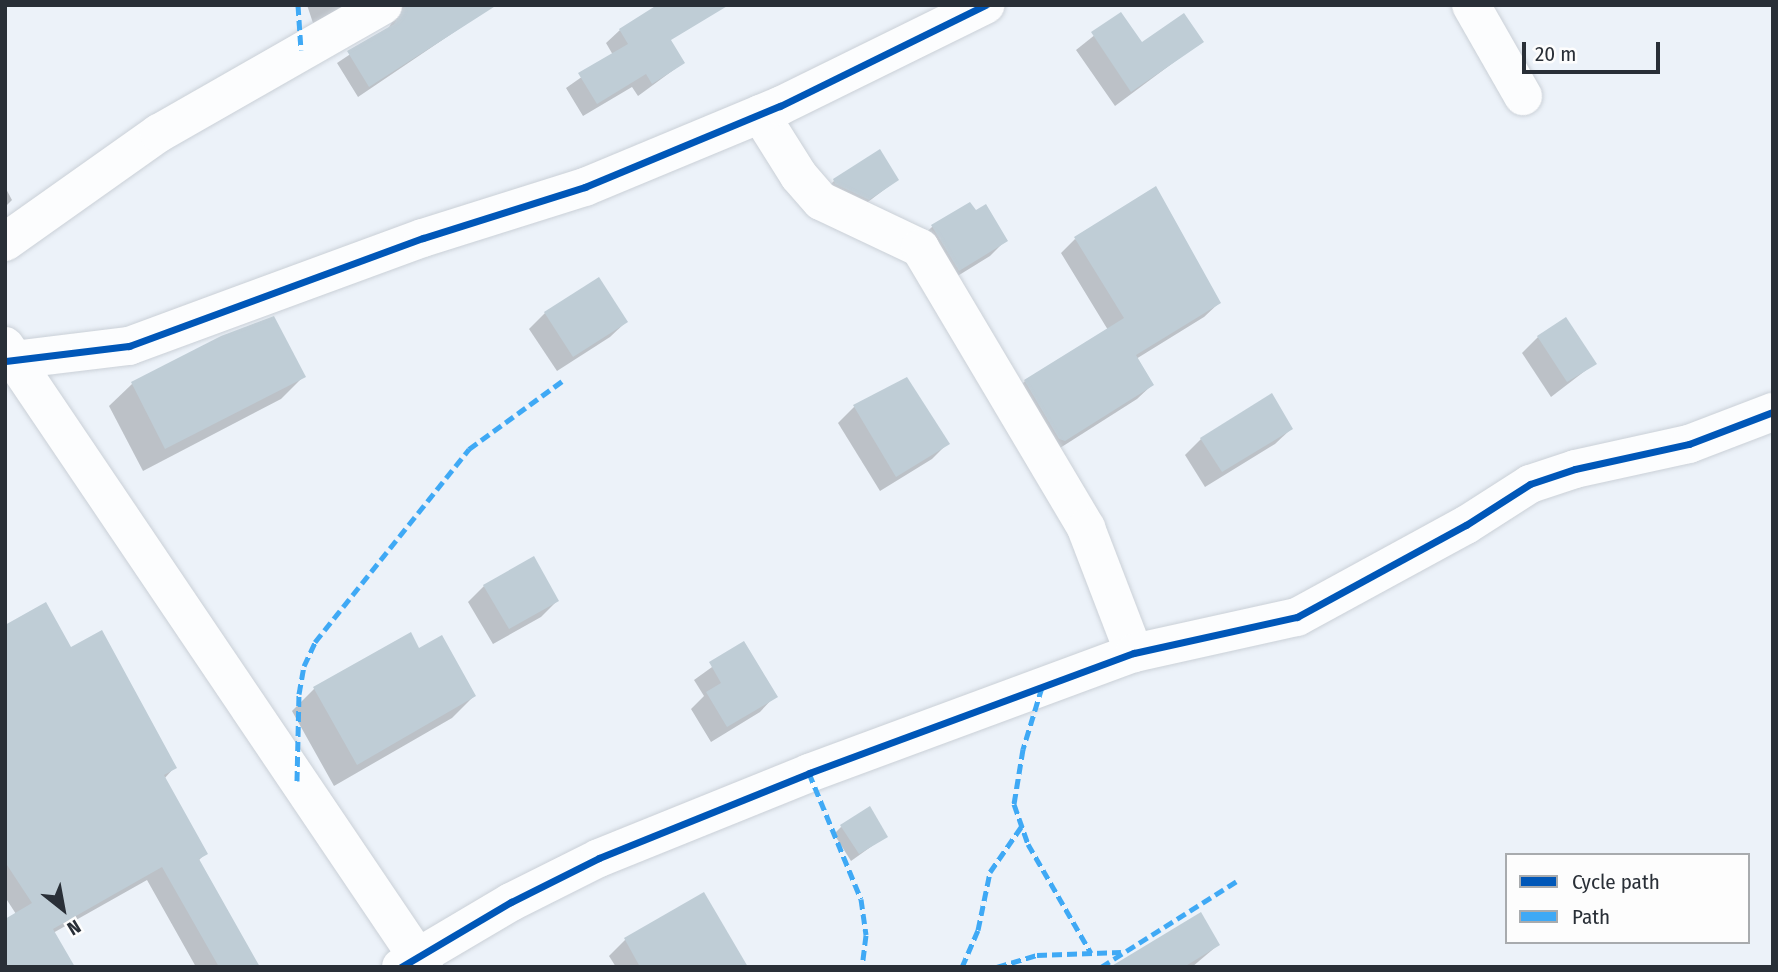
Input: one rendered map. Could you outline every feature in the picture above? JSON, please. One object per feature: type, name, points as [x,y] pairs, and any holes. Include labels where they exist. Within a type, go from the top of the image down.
[{"type":"street","points":[[5,242],[159,133],[383,5]]},
{"type":"street","points":[[985,5],[760,114],[585,187],[423,238],[129,346],[8,355],[415,964],[510,902],[599,858],[809,773],[1134,653],[1297,617],[1465,525],[1530,484],[1575,469],[1689,444],[1773,412]]},
{"type":"street","points":[[1471,5],[1523,96]]},
{"type":"street","points":[[760,114],[799,176],[821,201],[920,248],[1086,527],[1134,653]]},
{"type":"building","points":[[405,5],[497,5],[369,87],[347,51],[394,24]]},
{"type":"building","points":[[657,5],[729,5],[671,40],[685,63],[652,84],[646,74],[597,104],[578,73],[628,44],[619,29]]},
{"type":"building","points":[[1121,12],[1142,42],[1184,13],[1204,42],[1131,92],[1091,32]]},
{"type":"building","points":[[880,149],[899,180],[869,200],[835,184],[833,179]]},
{"type":"building","points":[[1156,186],[1221,303],[1136,355],[1154,385],[1065,441],[1059,439],[1024,380],[1124,318],[1074,237]]},
{"type":"building","points":[[970,202],[976,210],[986,204],[1008,241],[959,271],[931,225]]},
{"type":"building","points":[[599,277],[628,322],[573,357],[544,312]]},
{"type":"building","points":[[274,316],[306,377],[165,449],[131,382],[221,336]]},
{"type":"building","points":[[1566,317],[1597,364],[1567,382],[1537,336]]},
{"type":"building","points":[[907,377],[950,444],[896,477],[853,405]]},
{"type":"building","points":[[1272,393],[1293,429],[1222,472],[1200,438]]},
{"type":"building","points":[[534,556],[559,601],[509,629],[483,585]]},
{"type":"building","points":[[46,602],[71,647],[102,630],[177,768],[164,775],[208,854],[199,859],[260,967],[219,967],[162,867],[53,929],[75,967],[5,967],[5,919],[32,903],[5,862],[5,625]]},
{"type":"building","points":[[411,632],[419,648],[442,635],[476,696],[357,765],[313,687]]},
{"type":"building","points":[[744,641],[778,697],[727,727],[706,692],[721,683],[709,662]]},
{"type":"building","points":[[870,806],[888,837],[859,854],[840,825]]},
{"type":"building","points":[[704,892],[748,967],[640,967],[624,938]]},
{"type":"building","points":[[1201,912],[1220,945],[1184,967],[1110,967]]},
{"type":"marked path","points":[[298,5],[301,50]]},
{"type":"marked path","points":[[297,781],[299,694],[304,666],[315,642],[469,449],[565,379]]},
{"type":"marked path","points":[[1042,687],[1023,749],[1014,804],[1028,844],[1091,953]]},
{"type":"marked path","points":[[809,773],[861,899],[866,935],[862,967]]},
{"type":"marked path","points":[[962,967],[978,930],[990,872],[1021,827]]},
{"type":"marked path","points":[[1101,967],[1237,881]]},
{"type":"marked path","points":[[997,967],[1037,955],[1121,952]]},
{"type":"cycle path","points":[[5,361],[129,346],[423,238],[585,187],[780,106],[985,5]]},
{"type":"cycle path","points":[[401,967],[511,902],[599,858],[809,773],[1134,653],[1297,617],[1466,525],[1530,484],[1575,469],[1689,444],[1773,412]]}]
